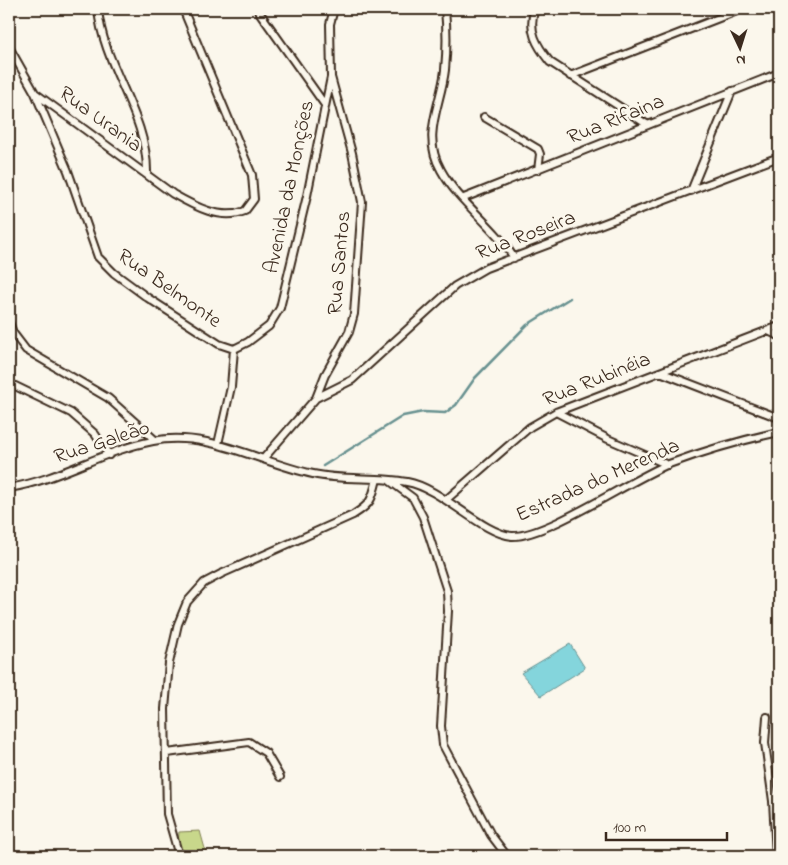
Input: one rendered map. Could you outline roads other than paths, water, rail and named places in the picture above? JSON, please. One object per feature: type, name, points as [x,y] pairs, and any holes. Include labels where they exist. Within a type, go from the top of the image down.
[{"type":"street","points":[[98,9],[109,56],[144,138],[147,173]]},
{"type":"street","name":"Rua Urania","points":[[35,93],[147,173],[173,194],[194,206],[215,212],[238,214],[245,211],[254,199],[252,175],[184,9]]},
{"type":"street","points":[[257,9],[325,105]]},
{"type":"street","name":"Avenida da Monções","points":[[234,349],[248,342],[269,326],[280,308],[307,196],[331,77],[330,24],[334,9]]},
{"type":"street","points":[[445,9],[445,71],[432,120],[431,139],[440,169],[494,231],[514,258]]},
{"type":"street","points":[[535,9],[532,30],[535,41],[550,62],[648,125]]},
{"type":"street","points":[[570,76],[742,9]]},
{"type":"street","name":"Rua Belmonte","points":[[9,48],[35,93],[68,171],[98,257],[114,274],[148,298],[219,344],[234,349],[231,387],[218,444]]},
{"type":"street","name":"Rua Rifaina","points":[[464,198],[779,73]]},
{"type":"street","name":"Rua Santos","points":[[264,458],[316,398],[324,375],[349,332],[354,314],[362,202],[352,152],[331,77]]},
{"type":"street","points":[[691,191],[732,91]]},
{"type":"street","points":[[484,117],[538,149],[540,160],[538,170]]},
{"type":"street","name":"Rua Roseira","points":[[316,398],[352,380],[462,281],[486,268],[779,157]]},
{"type":"street","points":[[9,322],[13,333],[26,350],[108,398],[155,440]]},
{"type":"street","name":"Rua Rubinéia","points":[[447,500],[530,427],[556,412],[779,326]]},
{"type":"street","points":[[768,331],[779,336]]},
{"type":"street","points":[[660,372],[779,418]]},
{"type":"street","points":[[9,383],[58,406],[78,418],[95,434],[109,454]]},
{"type":"street","points":[[556,412],[608,439],[668,465]]},
{"type":"street","name":"Estrada do Merenda","points":[[264,458],[311,474],[410,482],[447,500],[498,534],[520,535],[553,523],[668,465],[745,440],[779,432]]},
{"type":"street","name":"Rua Galeão","points":[[9,488],[155,440],[180,439],[218,444],[264,458]]},
{"type":"street","points":[[179,856],[168,814],[166,689],[169,664],[178,624],[187,602],[204,583],[352,515],[366,506],[372,499],[377,479]]},
{"type":"street","points":[[388,480],[413,498],[423,517],[447,591],[448,611],[441,726],[443,746],[491,835],[507,856]]},
{"type":"street","points":[[413,498],[420,486]]},
{"type":"street","points":[[767,717],[765,743],[776,801],[776,856]]},
{"type":"street","points":[[167,753],[249,742],[266,753],[280,777]]},
{"type":"water","points":[[570,644],[585,668],[541,696],[521,673]]},
{"type":"waterway","points":[[323,466],[403,416],[423,412],[445,413],[456,405],[475,378],[527,325],[570,298]]}]
